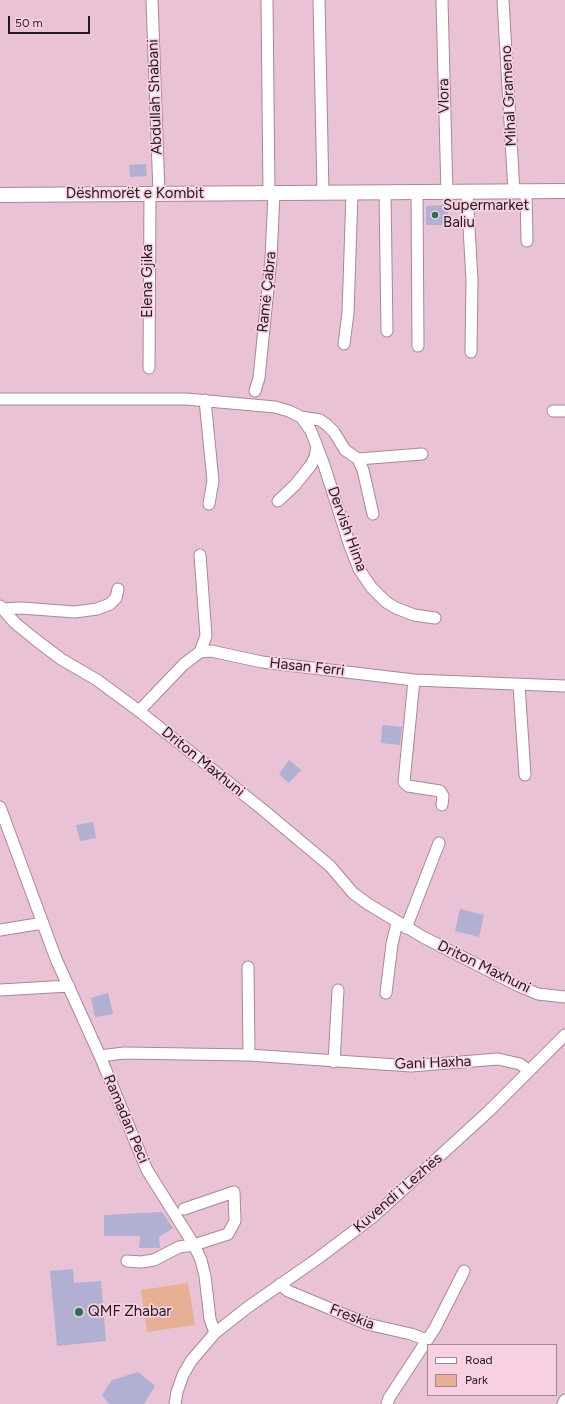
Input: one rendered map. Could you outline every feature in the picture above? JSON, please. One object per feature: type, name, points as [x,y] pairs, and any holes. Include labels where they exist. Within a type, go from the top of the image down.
[{"type":"main road","name":"Dëshmorët e Kombit","points":[[0,195],[467,193],[565,191]]},
{"type":"street","name":"Abdullah Shabani","points":[[152,0],[154,194]]},
{"type":"street","points":[[267,0],[272,193]]},
{"type":"street","points":[[319,0],[323,193]]},
{"type":"street","name":"Vlora","points":[[442,0],[447,193]]},
{"type":"street","name":"Mihal Grameno","points":[[503,0],[520,192]]},
{"type":"street","points":[[520,192],[527,241]]},
{"type":"street","name":"Ramë Çabra","points":[[255,391],[259,378],[271,259],[272,193]]},
{"type":"street","points":[[344,344],[348,313],[352,193]]},
{"type":"street","points":[[385,193],[386,331]]},
{"type":"street","points":[[417,193],[418,346]]},
{"type":"street","points":[[467,193],[472,280],[472,352]]},
{"type":"street","name":"Elena Gjika","points":[[148,368],[154,194]]},
{"type":"street","name":"Dervish Hima","points":[[0,399],[153,398],[205,400],[275,407],[289,411],[301,417],[320,420],[334,432],[348,453],[358,459],[363,470],[374,514]]},
{"type":"street","points":[[205,400],[213,481],[209,504]]},
{"type":"street","points":[[553,411],[565,411]]},
{"type":"street","name":"Dervish Hima","points":[[301,417],[311,431],[318,446],[350,546],[360,569],[371,587],[382,599],[396,608],[418,616],[435,618]]},
{"type":"street","points":[[278,501],[295,485],[311,465],[316,457],[318,446]]},
{"type":"street","points":[[358,459],[422,454]]},
{"type":"street","points":[[139,711],[170,677],[200,652],[206,636],[200,555]]},
{"type":"street","name":"Driton Maxhuni","points":[[1,608],[75,612],[97,609],[110,604],[116,598],[118,589]]},
{"type":"street","name":"Driton Maxhuni","points":[[1,608],[36,640],[61,659],[97,680],[139,711],[316,854],[330,866],[353,893],[402,926],[519,986],[538,994],[565,997]]},
{"type":"street","name":"Hasan Ferri","points":[[200,652],[212,651],[262,662],[414,680],[565,686]]},
{"type":"street","points":[[414,680],[404,782],[408,786],[440,791],[443,796],[442,805]]},
{"type":"street","points":[[519,685],[525,775]]},
{"type":"street","name":"Ramadan Peci","points":[[0,807],[43,923],[148,1170],[194,1245],[205,1276],[210,1319],[215,1333]]},
{"type":"street","points":[[386,993],[392,944],[402,926],[439,843]]},
{"type":"street","points":[[0,930],[43,923]]},
{"type":"street","points":[[248,967],[249,1055]]},
{"type":"street","points":[[0,990],[69,986]]},
{"type":"street","points":[[334,1062],[338,990]]},
{"type":"street","name":"Kuvendi i Lezhës","points":[[175,1404],[177,1392],[183,1375],[191,1361],[215,1333],[248,1307],[374,1216],[489,1111],[565,1035]]},
{"type":"street","name":"Gani Haxha","points":[[100,1056],[124,1052],[249,1055],[334,1062],[411,1066],[498,1059],[520,1064],[529,1070]]},
{"type":"street","points":[[127,1261],[141,1262],[154,1260],[179,1247],[194,1245],[224,1236],[231,1230],[234,1221],[234,1192],[184,1209]]},
{"type":"street","points":[[387,1404],[439,1321],[464,1271]]},
{"type":"street","name":"Freskia","points":[[280,1284],[288,1291],[367,1324],[411,1334],[427,1340]]},
{"type":"street","points":[[563,1404],[565,1400]]},
{"type":"green space","points":[[188,1283],[195,1325],[147,1332],[141,1290]]},
{"type":"building","points":[[146,164],[147,176],[130,177],[129,165]]},
{"type":"building","points":[[448,205],[448,225],[426,225],[426,206]]},
{"type":"building","points":[[382,725],[402,727],[400,745],[381,743]]},
{"type":"building","points":[[289,760],[301,770],[289,783],[279,774]]},
{"type":"building","points":[[93,822],[96,838],[80,841],[76,825]]},
{"type":"building","points":[[460,909],[484,915],[479,937],[455,931]]},
{"type":"building","points":[[108,993],[113,1014],[95,1017],[91,998]]},
{"type":"building","points":[[162,1212],[173,1228],[159,1237],[160,1248],[139,1248],[140,1236],[104,1236],[104,1215]]},
{"type":"building","name":"QMF Zhabar","points":[[73,1269],[74,1283],[101,1281],[106,1341],[57,1346],[50,1271]]},
{"type":"building","points":[[138,1372],[155,1386],[144,1404],[109,1404],[102,1395],[112,1380]]},
{"type":"place","name":"Supermarket Baliu","points":[[435,215]]},
{"type":"place","name":"QMF Zhabar","points":[[79,1312]]}]
